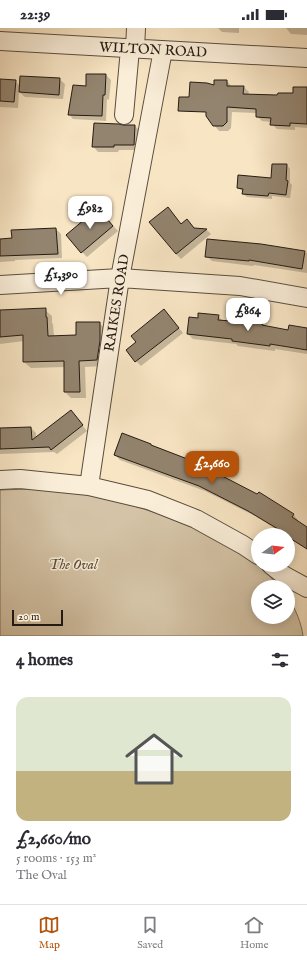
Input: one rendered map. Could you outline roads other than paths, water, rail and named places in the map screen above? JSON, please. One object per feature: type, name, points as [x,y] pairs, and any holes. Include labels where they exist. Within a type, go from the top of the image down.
[{"type":"street","points":[[124,115],[136,28]]},
{"type":"street","name":"WILTON ROAD","points":[[0,41],[307,58]]},
{"type":"street","name":"RAIKES ROAD","points":[[89,486],[120,278],[163,50]]},
{"type":"street","points":[[0,285],[120,278],[240,286],[307,298]]},
{"type":"street","points":[[0,480],[20,479],[89,486],[148,500],[196,519],[251,551]]},
{"type":"street","points":[[281,572],[307,588]]},
{"type":"park label","name":"The Oval","points":[[73,565]]}]
